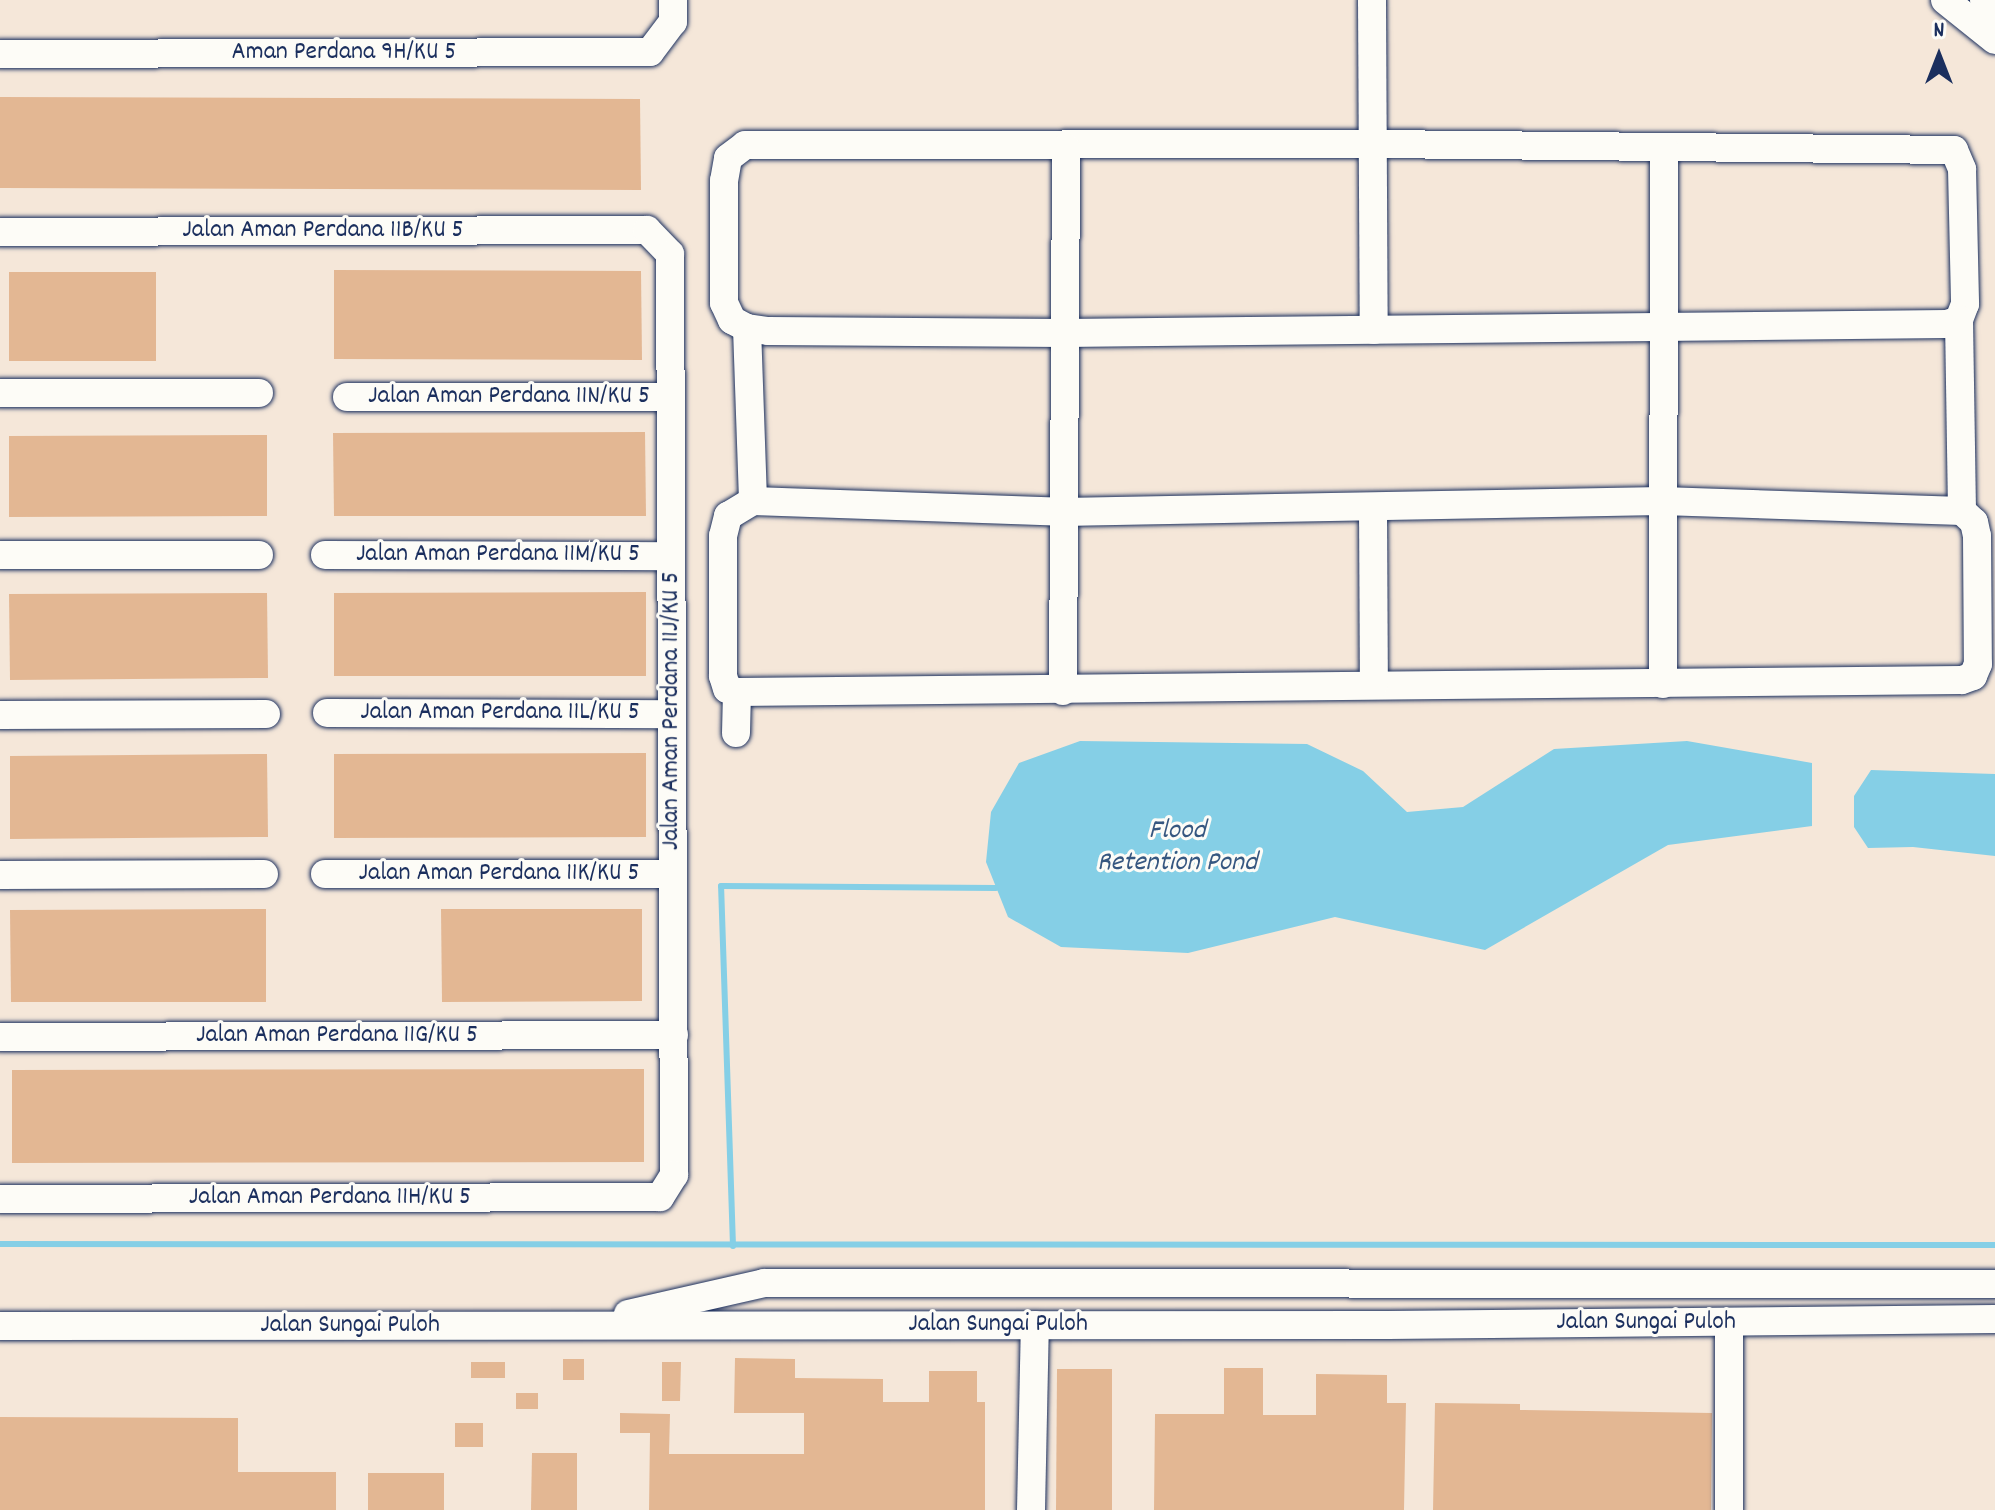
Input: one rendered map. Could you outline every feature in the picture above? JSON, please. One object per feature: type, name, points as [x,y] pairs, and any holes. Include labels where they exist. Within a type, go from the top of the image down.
[{"type":"street","points":[[1372,0],[1374,330]]},
{"type":"street","points":[[1945,0],[1995,40]]},
{"type":"street","points":[[1984,0],[1995,9]]},
{"type":"street","name":"Aman Perdana 9H/KU 5","points":[[0,54],[650,52],[673,11]]},
{"type":"street","points":[[1959,320],[1947,324],[1064,333],[747,328],[732,320],[724,303],[724,181],[728,158],[745,145],[1066,148],[1375,144],[1954,150],[1962,169],[1965,304],[1959,320],[1962,511]]},
{"type":"street","points":[[1063,691],[1066,148]]},
{"type":"street","points":[[1663,684],[1664,149]]},
{"type":"street","name":"Jalan Aman Perdana 11B/KU 5","points":[[0,232],[647,230]]},
{"type":"street","name":"Jalan Aman Perdana 11J/KU 5","points":[[647,230],[670,254],[674,1175],[660,1197]]},
{"type":"street","points":[[747,328],[753,501]]},
{"type":"street","points":[[0,393],[259,393]]},
{"type":"street","name":"Jalan Aman Perdana 11N/KU 5","points":[[347,397],[671,397]]},
{"type":"street","points":[[753,501],[1062,512],[1662,501],[1962,511],[1974,522],[1977,536],[1978,664],[1973,676],[1962,680],[1663,684],[737,692],[727,689],[723,676],[723,536],[728,516],[753,501]]},
{"type":"street","points":[[1373,508],[1374,685]]},
{"type":"street","points":[[0,555],[259,555]]},
{"type":"street","name":"Jalan Aman Perdana 11M/KU 5","points":[[325,555],[671,556]]},
{"type":"street","points":[[736,733],[737,692]]},
{"type":"street","name":"Jalan Aman Perdana 11L/KU 5","points":[[327,713],[672,714]]},
{"type":"street","points":[[0,715],[266,714]]},
{"type":"street","points":[[0,875],[264,874]]},
{"type":"street","name":"Jalan Aman Perdana 11K/KU 5","points":[[325,874],[673,874]]},
{"type":"street","name":"Jalan Aman Perdana 11G/KU 5","points":[[0,1037],[674,1035]]},
{"type":"street","name":"Jalan Aman Perdana 11H/KU 5","points":[[0,1199],[660,1197]]},
{"type":"street","points":[[581,1325],[764,1283],[1995,1284]]},
{"type":"street","name":"Jalan Sungai Puloh","points":[[0,1326],[1035,1325],[1995,1319]]},
{"type":"street","points":[[1729,1322],[1729,1510]]},
{"type":"street","points":[[1031,1510],[1035,1325]]},
{"type":"water","name":"Flood Retention Pond","points":[[1080,741],[1307,744],[1363,771],[1407,812],[1463,807],[1554,749],[1687,741],[1812,763],[1812,826],[1668,845],[1485,950],[1335,917],[1188,953],[1061,947],[1008,917],[986,862],[991,812],[1019,763]]},
{"type":"water","points":[[1871,770],[1995,774],[1995,856],[1913,847],[1868,848],[1854,827],[1854,796]]},
{"type":"building","points":[[0,97],[640,99],[641,190],[0,188]]},
{"type":"building","points":[[334,270],[641,271],[642,360],[334,359]]},
{"type":"building","points":[[9,272],[156,272],[156,361],[9,361]]},
{"type":"building","points":[[645,432],[646,516],[334,516],[333,433]]},
{"type":"building","points":[[267,435],[267,516],[9,517],[9,436]]},
{"type":"building","points":[[646,592],[646,676],[334,676],[334,593]]},
{"type":"building","points":[[267,593],[268,678],[10,680],[9,594]]},
{"type":"building","points":[[646,753],[646,837],[334,838],[334,754]]},
{"type":"building","points":[[267,754],[268,837],[10,839],[10,756]]},
{"type":"building","points":[[266,909],[266,1002],[11,1002],[10,910]]},
{"type":"building","points":[[441,909],[642,909],[642,1001],[442,1002]]},
{"type":"building","points":[[644,1069],[644,1162],[12,1163],[12,1070]]},
{"type":"building","points":[[735,1358],[795,1359],[795,1378],[883,1379],[883,1402],[929,1402],[929,1371],[977,1371],[977,1402],[985,1402],[985,1510],[649,1510],[650,1433],[620,1433],[620,1413],[670,1414],[669,1454],[804,1454],[804,1413],[734,1413]]},
{"type":"building","points":[[563,1359],[584,1359],[584,1380],[563,1380]]},
{"type":"building","points":[[471,1362],[505,1362],[505,1378],[471,1378]]},
{"type":"building","points":[[662,1362],[681,1362],[680,1401],[662,1401]]},
{"type":"building","points":[[1224,1368],[1263,1368],[1263,1415],[1316,1415],[1316,1374],[1387,1375],[1387,1403],[1406,1403],[1404,1510],[1154,1510],[1155,1414],[1224,1414]]},
{"type":"building","points":[[1057,1369],[1112,1369],[1112,1510],[1056,1510]]},
{"type":"building","points":[[516,1393],[538,1393],[538,1409],[516,1409]]},
{"type":"building","points":[[1435,1403],[1520,1404],[1520,1410],[1712,1413],[1711,1510],[1433,1510]]},
{"type":"building","points":[[0,1417],[238,1418],[238,1472],[336,1472],[336,1510],[0,1510]]},
{"type":"building","points":[[455,1423],[483,1423],[483,1447],[455,1447]]},
{"type":"building","points":[[532,1453],[577,1453],[577,1510],[531,1510]]},
{"type":"building","points":[[368,1473],[444,1473],[444,1510],[368,1510]]},
{"type":"waterway","points":[[733,1246],[721,886],[996,888]]},
{"type":"waterway","points":[[0,1244],[1995,1245]]}]
